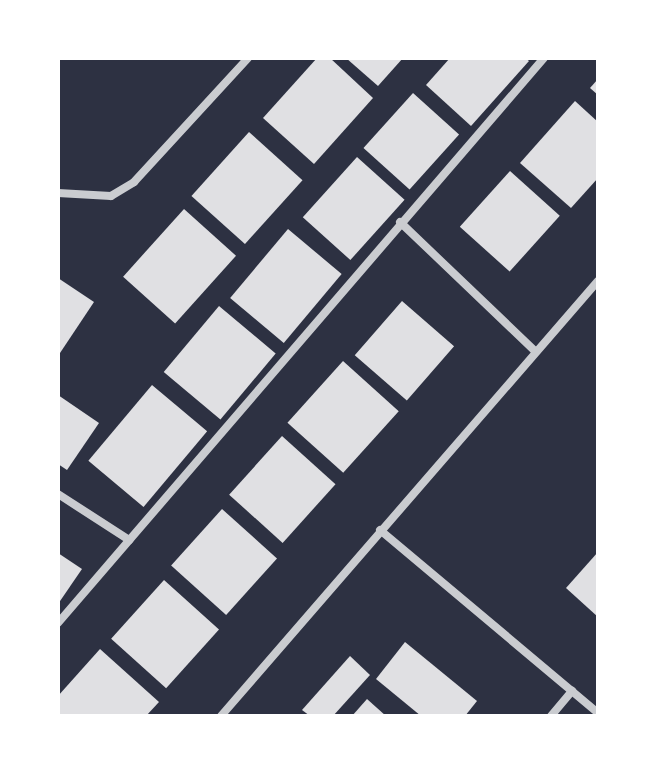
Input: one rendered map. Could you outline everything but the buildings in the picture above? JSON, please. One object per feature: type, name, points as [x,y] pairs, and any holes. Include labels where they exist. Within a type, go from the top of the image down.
[{"type":"street","points":[[58,193],[111,196],[134,182],[248,58]]},
{"type":"street","points":[[58,623],[544,58]]},
{"type":"street","points":[[400,222],[534,350]]},
{"type":"street","points":[[221,716],[534,350],[598,281]]},
{"type":"street","points":[[58,494],[129,540]]},
{"type":"street","points":[[380,530],[598,713]]},
{"type":"street","points":[[551,716],[572,691]]}]
